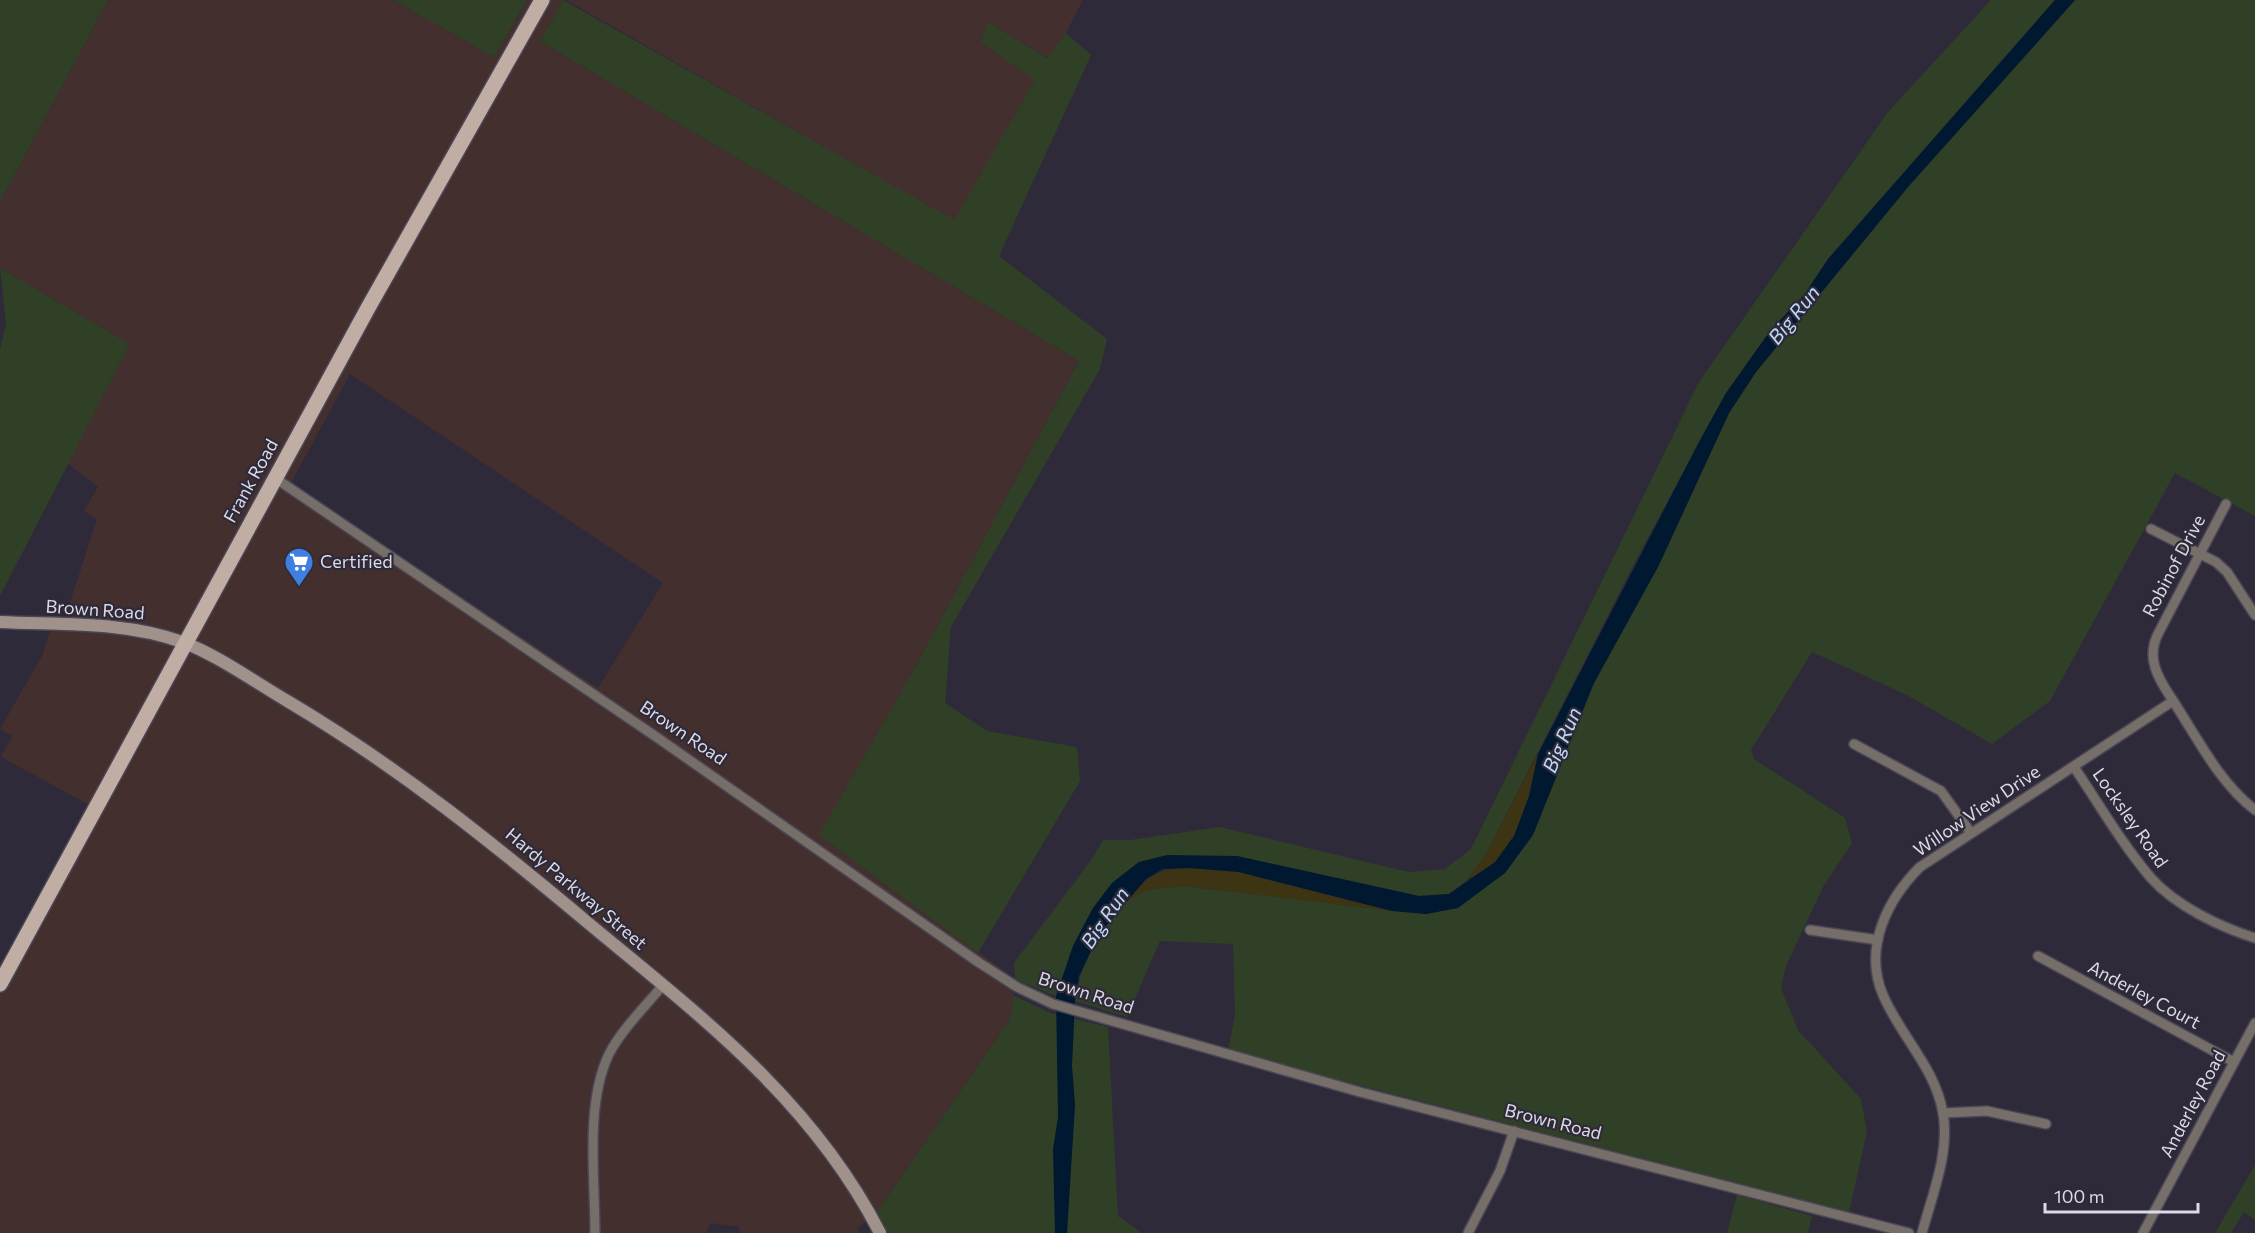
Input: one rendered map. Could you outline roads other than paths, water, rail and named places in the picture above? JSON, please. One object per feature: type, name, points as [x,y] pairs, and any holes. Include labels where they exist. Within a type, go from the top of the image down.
[{"type":"main road","name":"Frank Road","points":[[0,984],[275,478],[542,0]]},
{"type":"main road","name":"Brown Road","points":[[0,622],[138,630],[185,643]]},
{"type":"main road","name":"Hardy Parkway Street","points":[[185,643],[356,742],[420,787],[509,856],[740,1050],[802,1115],[844,1172],[880,1233]]},
{"type":"street","name":"Brown Road","points":[[275,478],[665,742],[978,962],[1017,987],[1053,1004],[1238,1058],[1910,1233]]},
{"type":"street","name":"Robinof Drive","points":[[2173,701],[2155,668],[2153,644],[2226,504]]},
{"type":"street","points":[[2151,529],[2216,562],[2227,572],[2255,615]]},
{"type":"street","points":[[2173,701],[2218,771],[2235,793],[2255,810]]},
{"type":"street","name":"Willow View Drive","points":[[1922,1233],[1945,1144],[1943,1113],[1935,1082],[1883,994],[1876,960],[1884,916],[1905,882],[1920,867],[2173,701]]},
{"type":"street","points":[[1854,744],[1941,791],[1971,833]]},
{"type":"street","name":"Locksley Road","points":[[2074,767],[2152,879],[2189,907],[2237,932],[2255,938]]},
{"type":"street","points":[[1810,930],[1878,940]]},
{"type":"street","name":"Anderley Court","points":[[2038,956],[2234,1062]]},
{"type":"street","points":[[595,1233],[595,1111],[602,1071],[620,1037],[663,985]]},
{"type":"street","name":"Anderley Road","points":[[2143,1233],[2255,1023]]},
{"type":"street","points":[[1943,1113],[1987,1111],[2046,1124]]},
{"type":"street","points":[[1468,1233],[1500,1171],[1514,1131]]},
{"type":"water","name":"Big Run","points":[[2055,0],[2075,0],[1908,187],[1756,372],[1729,413],[1659,565],[1594,683],[1533,835],[1505,873],[1458,908],[1426,914],[1392,911],[1239,872],[1190,868],[1163,869],[1146,879],[1100,933],[1079,976],[1075,1001],[1072,1066],[1075,1105],[1067,1233],[1055,1233],[1053,1149],[1058,1117],[1056,996],[1073,946],[1093,908],[1112,883],[1139,862],[1167,855],[1237,856],[1419,896],[1449,894],[1495,862],[1514,836],[1529,796],[1538,754],[1726,393],[1770,331],[1804,295],[1828,259]]},
{"type":"place","name":"Certified","points":[[299,588]]}]
